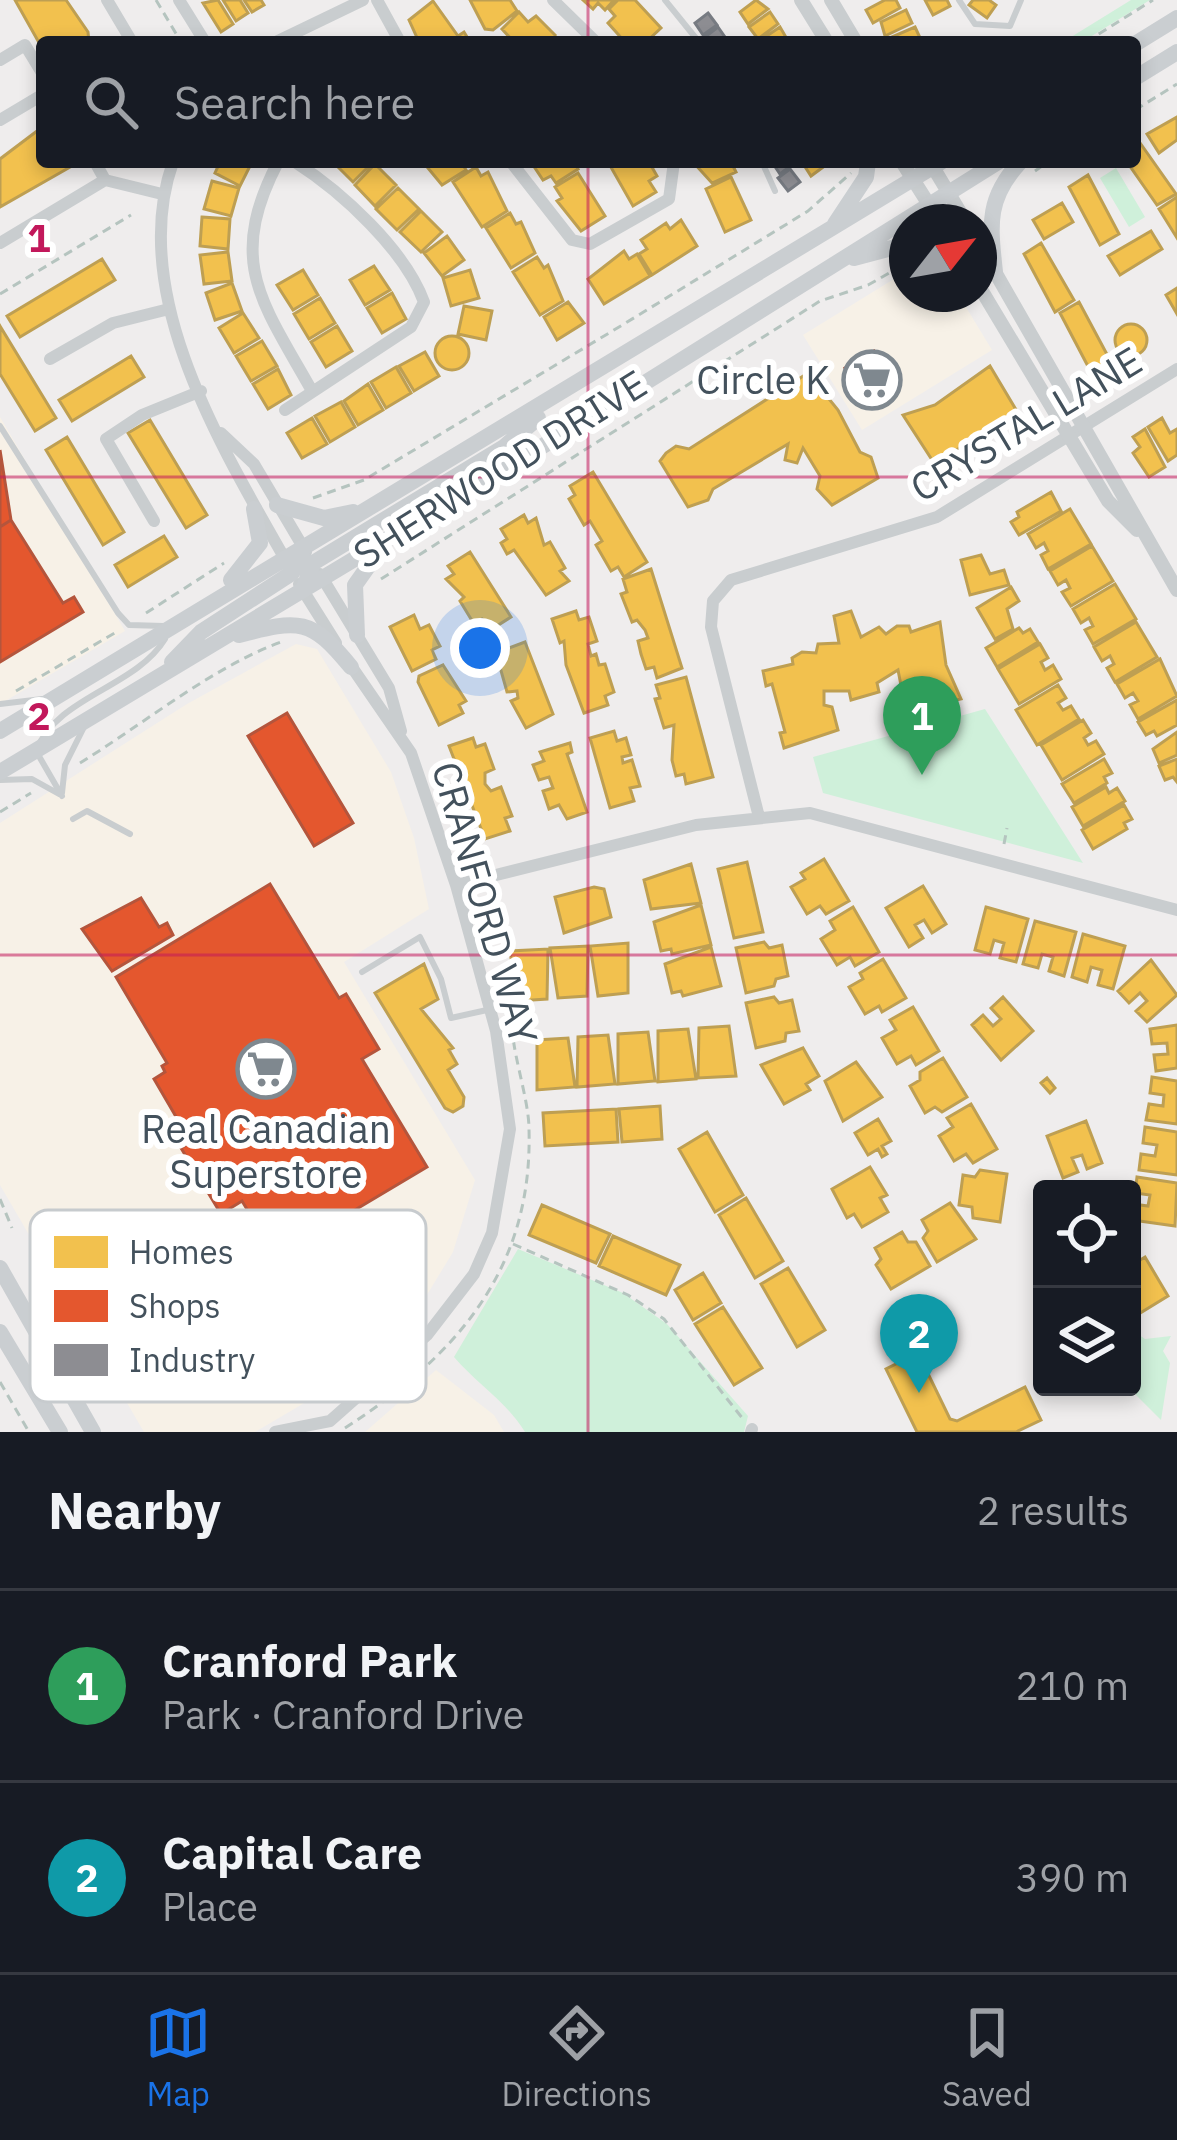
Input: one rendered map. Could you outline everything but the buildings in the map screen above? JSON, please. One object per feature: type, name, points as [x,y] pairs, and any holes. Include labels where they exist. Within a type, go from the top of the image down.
[{"type":"main road","points":[[1141,40],[1177,18]]},
{"type":"main road","points":[[1141,74],[1177,52]]},
{"type":"main road","points":[[832,229],[866,177],[863,168]]},
{"type":"main road","name":"SHERWOOD DRIVE","points":[[0,776],[303,590],[312,563],[402,489],[927,168]]},
{"type":"main road","name":"SHERWOOD DRIVE","points":[[928,204],[988,168]]},
{"type":"main road","points":[[992,204],[1002,179],[1014,168]]},
{"type":"main road","name":"SHERWOOD DRIVE","points":[[0,731],[220,597],[288,566],[312,563],[388,537],[889,228]]},
{"type":"main road","points":[[830,265],[889,249]]},
{"type":"main road","points":[[312,563],[504,447],[575,387]]},
{"type":"main road","points":[[277,506],[308,516],[337,517],[402,489]]},
{"type":"main road","points":[[220,597],[260,543],[254,509]]},
{"type":"main road","points":[[357,635],[355,585],[388,537]]},
{"type":"main road","points":[[154,680],[201,632],[288,566]]},
{"type":"main road","points":[[221,640],[293,623],[310,626],[325,634],[351,668]]},
{"type":"main road","points":[[0,1268],[30,1321]]},
{"type":"main road","points":[[0,1332],[30,1382]]},
{"type":"main road","points":[[42,1402],[60,1432]]},
{"type":"main road","points":[[76,1402],[93,1432]]},
{"type":"street","points":[[107,0],[128,36]]},
{"type":"street","points":[[179,0],[201,36]]},
{"type":"street","points":[[289,36],[364,0]]},
{"type":"street","points":[[377,0],[397,36]]},
{"type":"street","points":[[554,0],[590,36]]},
{"type":"street","points":[[801,0],[823,36]]},
{"type":"street","points":[[831,0],[852,36]]},
{"type":"street","points":[[0,60],[25,45],[36,63]]},
{"type":"street","points":[[0,120],[36,99]]},
{"type":"street","points":[[98,168],[105,180]]},
{"type":"street","name":"CRANFORD WAY","points":[[171,168],[162,194],[160,272],[169,309],[215,429],[288,566],[404,742]]},
{"type":"street","points":[[275,168],[251,224],[251,264],[267,311],[312,391]]},
{"type":"street","points":[[285,410],[411,327],[424,302],[415,279],[377,236],[303,168]]},
{"type":"street","points":[[516,168],[572,240],[590,244],[669,199],[673,168]]},
{"type":"street","points":[[906,168],[928,204]]},
{"type":"street","points":[[936,168],[956,204]]},
{"type":"street","points":[[0,243],[105,180],[162,194]]},
{"type":"street","points":[[997,275],[1177,590]]},
{"type":"street","points":[[50,359],[113,322],[169,309]]},
{"type":"street","points":[[994,312],[1108,501],[1145,538]]},
{"type":"street","name":"CRYSTAL LANE","points":[[759,817],[711,627],[713,602],[731,580],[937,517],[1177,369]]},
{"type":"street","points":[[154,521],[106,440],[142,415],[201,391]]},
{"type":"street","name":"CRANFORD WAY","points":[[215,429],[254,464],[389,688],[456,885],[490,1009],[510,1130],[494,1227],[474,1274],[426,1336]]},
{"type":"street","points":[[456,885],[696,825],[810,813],[1177,910]]},
{"type":"street","name":"CRANFORD WAY","points":[[275,1432],[330,1420],[351,1402]]},
{"type":"lane","points":[[664,0],[694,36]]},
{"type":"lane","points":[[959,0],[975,24],[1010,26],[1021,0]]},
{"type":"lane","points":[[105,180],[107,168]]},
{"type":"lane","points":[[765,168],[775,191]]},
{"type":"lane","points":[[0,426],[129,625],[173,626]]},
{"type":"lane","points":[[62,796],[36,751],[56,721],[157,652],[173,626]]},
{"type":"lane","points":[[3,701],[52,699]]},
{"type":"lane","points":[[62,796],[64,773],[88,720]]},
{"type":"lane","points":[[0,776],[45,785],[62,796]]},
{"type":"lane","points":[[73,819],[87,811],[130,834]]},
{"type":"lane","points":[[362,972],[420,937],[441,980],[451,1018],[490,1009]]},
{"type":"path","points":[[156,0],[177,36]]},
{"type":"path","points":[[1096,36],[1153,0]]},
{"type":"path","points":[[1141,106],[1177,85]]},
{"type":"path","points":[[308,509],[318,494],[364,480],[790,223],[848,172],[863,168]]},
{"type":"path","points":[[0,294],[131,215]]},
{"type":"path","points":[[373,589],[387,571],[820,302],[889,273]]},
{"type":"path","points":[[137,619],[229,560]]},
{"type":"path","points":[[3,701],[118,632]]},
{"type":"path","points":[[64,773],[193,693],[224,667],[294,638]]},
{"type":"path","points":[[0,812],[45,785]]},
{"type":"path","points":[[1004,844],[1007,828]]},
{"type":"path","points":[[0,1199],[13,1228]]},
{"type":"path","points":[[426,1370],[479,1310],[512,1243],[628,1295],[664,1319],[752,1431]]},
{"type":"path","points":[[0,1382],[29,1432]]},
{"type":"path","points":[[344,1428],[384,1402]]},
{"type":"shaded area","points":[[889,282],[889,312],[969,312],[992,350],[862,430],[803,335]]},
{"type":"shaded area","points":[[0,417],[125,631],[0,704]]},
{"type":"shaded area","points":[[296,644],[317,649],[391,772],[414,838],[429,909],[344,962],[475,1180],[453,1252],[426,1296],[426,1210],[30,1210],[30,1236],[0,1185],[0,823],[187,704]]},
{"type":"shaded area","points":[[436,1370],[494,1415],[504,1432],[365,1432],[399,1402],[426,1402],[426,1379]]},
{"type":"shaded area","points":[[127,1402],[306,1402],[255,1432],[144,1432]]},
{"type":"green space","points":[[1131,0],[1150,0],[1092,36],[1073,36]]},
{"type":"green space","points":[[1116,168],[1145,217],[1129,227],[1100,178]]},
{"type":"green space","points":[[985,709],[1083,863],[823,793],[813,757]]},
{"type":"green space","points":[[518,1249],[623,1293],[667,1324],[748,1416],[744,1432],[525,1432],[454,1357]]},
{"type":"green space","points":[[1141,1336],[1171,1336],[1163,1351],[1170,1363],[1161,1420],[1137,1396],[1141,1396]]},
{"type":"place","name":"Circle K","points":[[872,380]]},
{"type":"place","name":"Cranford Park","points":[[922,775]]},
{"type":"place","name":"Real Canadian Superstore","points":[[266,1069]]},
{"type":"place","name":"Capital Care","points":[[919,1393]]}]
